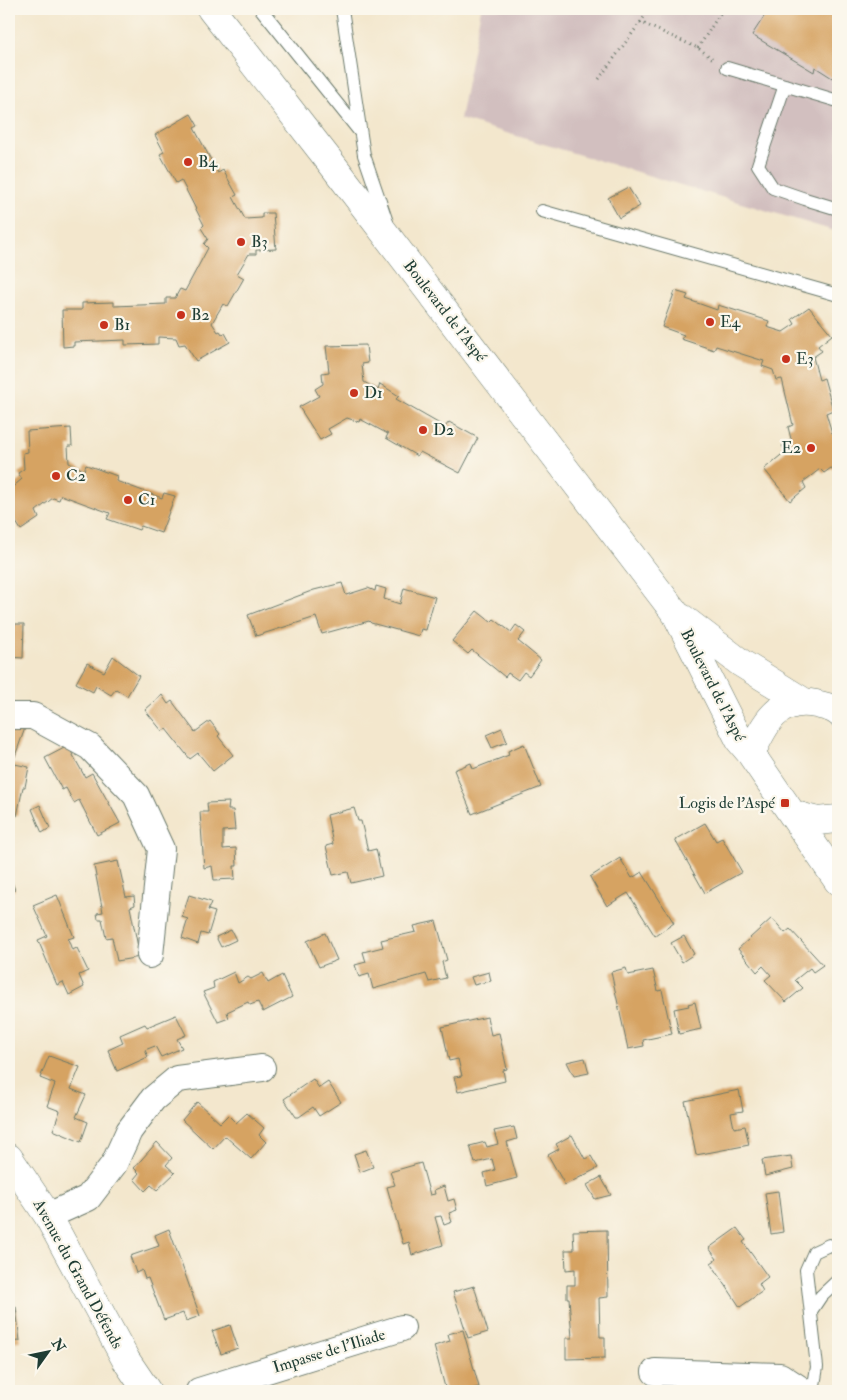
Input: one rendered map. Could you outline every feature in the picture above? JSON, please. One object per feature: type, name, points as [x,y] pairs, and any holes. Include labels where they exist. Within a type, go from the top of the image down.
[{"type":"street","name":"Boulevard de l'Aspé","points":[[210,9],[395,245],[676,614],[740,741],[792,814]]},
{"type":"street","name":"Boulevard de l'Aspé","points":[[676,614],[741,663],[804,702]]},
{"type":"street","points":[[751,754],[761,731],[779,709],[804,702],[834,708],[838,712]]},
{"type":"street","points":[[9,716],[33,716],[90,747],[136,795],[162,849],[150,955]]},
{"type":"street","points":[[792,814],[817,821],[838,819]]},
{"type":"street","points":[[792,814],[838,880]]},
{"type":"street","points":[[48,1216],[88,1198],[114,1164],[129,1131],[153,1099],[177,1079],[262,1068]]},
{"type":"street","name":"Avenue du Grand Défends","points":[[9,1158],[48,1216],[126,1360],[147,1391]]},
{"type":"street","name":"Impasse de l'Iliade","points":[[199,1391],[402,1328]]},
{"type":"street","points":[[655,1372],[780,1376],[803,1391]]},
{"type":"lane","points":[[261,9],[361,134]]},
{"type":"lane","points":[[342,9],[364,156],[395,245]]},
{"type":"lane","points":[[727,68],[838,101]]},
{"type":"lane","points":[[785,85],[758,165],[773,188],[805,200],[838,209]]},
{"type":"lane","points":[[542,211],[838,295]]},
{"type":"lane","points":[[813,1391],[817,1367],[806,1270],[814,1252],[829,1245],[838,1247]]},
{"type":"lane","points":[[811,1311],[821,1296],[838,1280]]},
{"type":"path","points":[[599,78],[650,9]]},
{"type":"path","points":[[698,48],[724,9]]},
{"type":"path","points":[[640,22],[698,48],[727,68]]},
{"type":"shaded area","points":[[481,9],[838,9],[838,232],[460,119]]},
{"type":"building","points":[[763,9],[838,9],[837,81],[815,67],[814,72],[752,35],[767,12]]},
{"type":"building","points":[[191,114],[198,126],[194,128],[218,173],[223,170],[237,195],[233,197],[245,219],[262,218],[262,213],[273,213],[276,249],[256,250],[256,254],[249,254],[237,274],[244,278],[228,306],[223,304],[212,323],[218,332],[225,333],[230,342],[196,361],[185,344],[179,345],[176,338],[158,337],[158,344],[125,345],[125,340],[74,342],[74,346],[63,347],[62,310],[82,310],[82,303],[114,302],[114,306],[166,304],[166,298],[175,298],[180,289],[185,291],[208,248],[204,244],[208,239],[201,228],[204,225],[181,180],[176,183],[160,154],[164,152],[155,135]]},
{"type":"building","points":[[628,187],[640,206],[619,218],[608,198]]},
{"type":"building","points":[[675,291],[688,295],[686,299],[717,310],[718,305],[769,321],[767,327],[783,332],[795,324],[792,319],[809,307],[832,335],[818,346],[822,351],[813,357],[819,380],[824,378],[833,410],[826,413],[832,433],[838,434],[838,470],[831,468],[824,473],[820,469],[803,482],[806,488],[790,501],[764,469],[786,451],[782,446],[791,439],[788,427],[793,425],[782,379],[776,380],[773,370],[762,366],[764,361],[716,346],[714,350],[681,339],[684,335],[662,327]]},
{"type":"building","points":[[366,345],[368,363],[362,364],[364,382],[378,390],[380,384],[399,396],[396,399],[445,427],[449,422],[478,438],[460,473],[420,452],[417,456],[386,438],[388,434],[360,419],[359,422],[347,418],[328,429],[331,434],[320,440],[299,407],[319,396],[315,389],[323,384],[322,373],[329,372],[326,346]]},
{"type":"building","name":"C2","points":[[71,428],[72,446],[68,446],[69,463],[84,470],[86,465],[117,476],[116,481],[162,498],[164,493],[175,496],[161,533],[141,526],[139,530],[107,519],[110,513],[61,495],[59,500],[53,498],[36,511],[39,518],[21,530],[9,511],[9,490],[22,479],[18,473],[24,469],[23,453],[28,452],[27,431]]},
{"type":"building","points":[[342,583],[346,595],[368,588],[375,591],[376,586],[386,589],[384,599],[400,604],[404,588],[435,597],[426,630],[421,629],[419,636],[369,621],[322,634],[316,617],[256,636],[248,615],[314,590]]},
{"type":"building","points":[[477,611],[491,622],[494,619],[511,632],[516,625],[525,632],[518,641],[541,660],[529,676],[524,672],[518,680],[508,673],[505,677],[472,650],[468,654],[452,641]]},
{"type":"building","points":[[9,624],[24,624],[23,658],[9,657]]},
{"type":"building","points":[[113,656],[139,676],[127,696],[116,689],[111,695],[96,686],[93,692],[76,683],[87,663],[104,672]]},
{"type":"building","points":[[162,695],[168,704],[172,701],[195,732],[210,721],[220,734],[218,736],[233,755],[213,771],[198,753],[190,759],[166,729],[162,731],[145,710]]},
{"type":"building","points":[[9,722],[25,728],[14,759],[10,763],[29,767],[17,816],[9,815]]},
{"type":"building","points":[[502,728],[507,742],[492,748],[486,735]]},
{"type":"building","points":[[524,744],[541,787],[472,814],[454,770],[471,763],[473,769],[509,755],[508,751]]},
{"type":"building","points":[[68,746],[85,777],[92,773],[120,823],[97,835],[79,800],[74,803],[66,788],[62,790],[45,758]]},
{"type":"building","points":[[229,802],[228,810],[233,810],[235,830],[223,831],[223,849],[236,848],[237,866],[234,866],[235,879],[214,880],[212,866],[204,868],[200,812],[208,812],[207,803]]},
{"type":"building","points":[[40,805],[50,828],[42,833],[32,809]]},
{"type":"building","points":[[354,808],[358,821],[361,821],[368,851],[376,849],[382,876],[351,883],[348,872],[333,875],[326,846],[333,844],[327,815]]},
{"type":"building","points":[[705,823],[716,841],[722,838],[742,872],[705,893],[675,840]]},
{"type":"building","points":[[620,858],[632,878],[642,872],[674,923],[655,936],[628,893],[607,906],[590,877]]},
{"type":"building","points":[[118,861],[126,897],[134,896],[135,905],[130,907],[140,957],[117,961],[112,937],[106,938],[102,919],[98,919],[97,913],[103,912],[94,866]]},
{"type":"building","points":[[9,874],[15,890],[9,892]]},
{"type":"building","points":[[57,895],[74,937],[68,939],[72,950],[77,948],[88,971],[79,975],[84,987],[69,995],[63,982],[57,985],[38,940],[47,936],[33,905]]},
{"type":"building","points":[[189,895],[211,902],[208,910],[215,912],[208,935],[201,933],[198,944],[182,938],[188,919],[182,917]]},
{"type":"building","points":[[772,918],[785,933],[790,929],[823,965],[813,972],[810,968],[795,980],[803,988],[786,1002],[765,980],[771,975],[763,966],[757,972],[738,949]]},
{"type":"building","points":[[436,921],[447,960],[442,962],[446,978],[429,982],[426,974],[373,989],[369,974],[359,977],[355,965],[366,962],[363,952],[383,947],[381,940],[416,932],[414,926]]},
{"type":"building","points":[[231,930],[236,940],[221,947],[216,937]]},
{"type":"building","points":[[325,933],[337,960],[319,967],[307,941]]},
{"type":"building","points":[[684,936],[694,954],[682,962],[671,943]]},
{"type":"building","points":[[626,968],[628,975],[653,970],[658,991],[662,990],[672,1034],[643,1040],[644,1046],[628,1049],[611,972]]},
{"type":"building","points":[[234,972],[238,983],[248,977],[251,979],[263,973],[268,983],[282,975],[292,997],[263,1012],[258,1002],[250,1005],[248,1002],[227,1012],[229,1018],[218,1022],[203,992],[214,988],[213,982]]},
{"type":"building","points":[[489,972],[491,981],[474,985],[471,977]]},
{"type":"building","points":[[695,1002],[701,1029],[679,1034],[674,1009],[689,1006],[688,1004]]},
{"type":"building","points":[[176,1015],[186,1035],[177,1039],[182,1048],[161,1057],[155,1046],[145,1050],[148,1057],[117,1071],[108,1050],[123,1043],[120,1035],[145,1024],[147,1027]]},
{"type":"building","points":[[487,1017],[491,1035],[499,1033],[507,1069],[503,1070],[505,1081],[458,1092],[454,1077],[462,1076],[458,1059],[449,1061],[442,1027]]},
{"type":"building","points":[[49,1056],[80,1067],[71,1089],[86,1095],[76,1117],[88,1122],[81,1142],[53,1130],[60,1111],[47,1106],[55,1084],[40,1078]]},
{"type":"building","points":[[585,1058],[589,1073],[574,1076],[567,1062]]},
{"type":"building","points":[[838,1074],[838,1087],[837,1087],[835,1075]]},
{"type":"building","points":[[313,1079],[319,1088],[328,1082],[341,1102],[319,1116],[313,1107],[299,1117],[296,1117],[284,1099]]},
{"type":"building","points":[[739,1090],[743,1111],[731,1113],[734,1128],[745,1126],[749,1145],[696,1155],[685,1101]]},
{"type":"building","points":[[197,1102],[220,1123],[228,1115],[236,1123],[247,1113],[264,1128],[259,1135],[266,1142],[251,1159],[225,1136],[213,1149],[182,1120]]},
{"type":"building","points":[[514,1127],[517,1139],[507,1142],[517,1178],[487,1186],[484,1173],[495,1170],[492,1159],[475,1163],[470,1146],[485,1142],[487,1147],[498,1144],[494,1131]]},
{"type":"building","points":[[572,1135],[585,1159],[591,1156],[598,1168],[565,1185],[548,1155],[559,1149],[556,1144]]},
{"type":"building","points":[[157,1142],[172,1158],[166,1165],[175,1173],[157,1190],[151,1185],[145,1191],[134,1179],[139,1173],[134,1168]]},
{"type":"building","points":[[366,1150],[373,1167],[360,1172],[354,1154]]},
{"type":"building","points":[[791,1156],[793,1169],[765,1176],[762,1160]]},
{"type":"building","points":[[421,1163],[430,1195],[435,1194],[434,1190],[444,1186],[448,1201],[454,1199],[457,1210],[449,1213],[452,1222],[444,1225],[441,1216],[435,1217],[443,1245],[412,1255],[409,1242],[403,1244],[387,1187],[395,1185],[390,1172]]},
{"type":"building","points":[[601,1177],[611,1195],[595,1199],[587,1185]]},
{"type":"building","points":[[778,1191],[783,1232],[771,1234],[765,1193]]},
{"type":"building","points":[[737,1228],[746,1240],[743,1242],[768,1277],[759,1284],[763,1291],[740,1307],[711,1263],[717,1259],[709,1248]]},
{"type":"building","points":[[169,1229],[200,1316],[186,1321],[183,1313],[164,1320],[148,1278],[145,1279],[142,1270],[136,1273],[130,1256],[159,1246],[155,1235]]},
{"type":"building","points":[[607,1230],[608,1297],[599,1298],[600,1337],[605,1337],[605,1358],[566,1359],[566,1338],[572,1338],[567,1285],[575,1285],[575,1269],[566,1270],[565,1250],[574,1250],[573,1231]]},
{"type":"building","points":[[474,1286],[488,1332],[468,1338],[453,1292]]},
{"type":"building","points":[[16,1307],[20,1341],[9,1342],[9,1308]]},
{"type":"building","points":[[230,1325],[238,1348],[221,1354],[212,1331]]},
{"type":"building","points":[[463,1330],[479,1387],[463,1391],[446,1391],[434,1346],[450,1341],[448,1334]]},
{"type":"place","name":"B4","points":[[188,162]]},
{"type":"place","name":"B3","points":[[241,242]]},
{"type":"place","name":"B2","points":[[181,315]]},
{"type":"place","name":"E4","points":[[710,322]]},
{"type":"place","name":"B1","points":[[104,325]]},
{"type":"place","name":"E3","points":[[786,359]]},
{"type":"place","name":"D1","points":[[354,393]]},
{"type":"place","name":"D2","points":[[423,430]]},
{"type":"place","name":"E2","points":[[811,448]]},
{"type":"place","name":"C2","points":[[56,476]]},
{"type":"place","name":"C1","points":[[128,500]]},
{"type":"place","name":"Logis de l'Aspé","points":[[785,803]]}]
